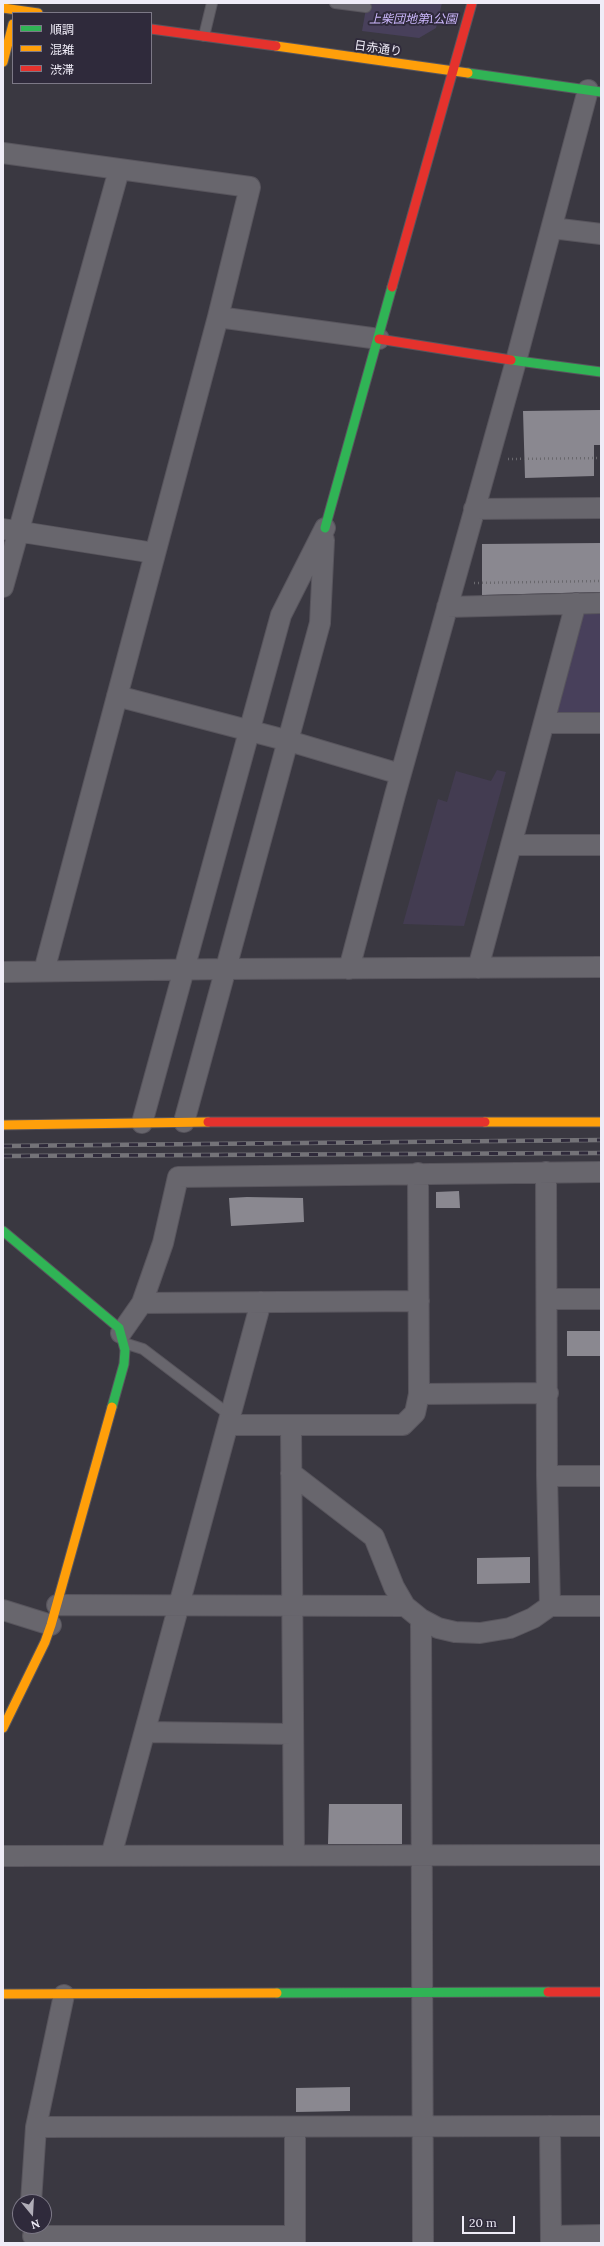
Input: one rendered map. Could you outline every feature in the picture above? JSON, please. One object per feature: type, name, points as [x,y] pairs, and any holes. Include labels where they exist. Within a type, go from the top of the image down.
[{"type":"street","points":[[142,1123],[281,615],[325,528],[472,3]]},
{"type":"street","points":[[3,8],[33,12]]},
{"type":"street","points":[[3,62],[12,28]]},
{"type":"street","name":"日赤通り","points":[[152,29],[595,91]]},
{"type":"street","points":[[349,970],[400,774],[552,228],[595,91]]},
{"type":"street","points":[[3,152],[119,170],[250,187],[218,317],[44,971]]},
{"type":"street","points":[[3,587],[11,530],[119,170]]},
{"type":"street","points":[[552,228],[601,234]]},
{"type":"street","points":[[218,317],[601,372]]},
{"type":"street","points":[[474,509],[601,508]]},
{"type":"street","points":[[184,1122],[320,623],[325,528]]},
{"type":"street","points":[[11,530],[154,553]]},
{"type":"street","points":[[478,968],[576,603]]},
{"type":"street","points":[[447,606],[601,603]]},
{"type":"street","points":[[117,696],[289,741],[400,774]]},
{"type":"street","points":[[544,723],[601,722]]},
{"type":"street","points":[[511,844],[601,845]]},
{"type":"street","points":[[3,972],[601,967]]},
{"type":"street","points":[[3,1125],[184,1122],[601,1122]]},
{"type":"street","points":[[546,1172],[548,1393],[547,1476],[550,1606]]},
{"type":"street","points":[[123,1338],[142,1303],[163,1243],[178,1177],[601,1172]]},
{"type":"street","points":[[230,1420],[291,1425],[403,1425],[415,1414],[419,1394],[418,1173]]},
{"type":"street","points":[[3,1231],[119,1328],[123,1338],[124,1364],[52,1625],[3,1728]]},
{"type":"street","points":[[547,1299],[601,1299]]},
{"type":"street","points":[[142,1303],[419,1301]]},
{"type":"street","points":[[111,1856],[146,1732],[178,1607],[261,1302]]},
{"type":"street","points":[[419,1394],[548,1393]]},
{"type":"street","points":[[291,1425],[294,1856]]},
{"type":"street","points":[[291,1473],[374,1537],[394,1587],[405,1606],[421,1619],[438,1628],[455,1632],[480,1633],[510,1628],[533,1618],[550,1606],[601,1606]]},
{"type":"street","points":[[547,1476],[601,1476]]},
{"type":"street","points":[[57,1605],[178,1607],[405,1606]]},
{"type":"street","points":[[3,1610],[52,1625]]},
{"type":"street","points":[[421,1619],[423,2243]]},
{"type":"street","points":[[146,1732],[292,1734]]},
{"type":"street","points":[[3,1856],[601,1855]]},
{"type":"street","points":[[3,1994],[64,1995],[601,1992]]},
{"type":"street","points":[[32,2194],[36,2127],[64,1995]]},
{"type":"street","points":[[550,2126],[551,2239],[601,2235]]},
{"type":"street","points":[[36,2127],[601,2126]]},
{"type":"street","points":[[33,2235],[295,2240],[295,2127]]},
{"type":"lane","points":[[204,36],[212,3]]},
{"type":"lane","points":[[335,3],[366,7]]},
{"type":"lane","points":[[123,1338],[143,1349],[230,1420]]},
{"type":"path","points":[[488,459],[601,458]]},
{"type":"path","points":[[474,576],[474,583],[601,581]]},
{"type":"shaded area","points":[[497,770],[506,772],[464,926],[403,924],[438,799],[447,802],[456,771],[491,781]]},
{"type":"green space","name":"上柴団地第1公園","points":[[367,3],[442,3],[436,28],[419,38],[362,31]]},
{"type":"green space","points":[[576,603],[601,603],[601,723],[544,723]]},
{"type":"building","points":[[601,410],[601,445],[594,445],[594,476],[525,478],[523,411]]},
{"type":"building","points":[[601,543],[601,592],[482,595],[482,544]]},
{"type":"building","points":[[459,1191],[460,1208],[436,1208],[436,1192]]},
{"type":"building","points":[[229,1198],[303,1198],[304,1222],[231,1226]]},
{"type":"building","points":[[567,1331],[601,1331],[601,1356],[567,1356]]},
{"type":"building","points":[[530,1557],[530,1583],[477,1584],[477,1558]]},
{"type":"building","points":[[329,1804],[402,1804],[402,1844],[328,1844]]},
{"type":"building","points":[[350,2087],[350,2111],[296,2112],[296,2088]]},
{"type":"railway","points":[[3,1146],[601,1140]]},
{"type":"railway","points":[[3,1156],[601,1153]]},
{"type":"traffic: fast","points":[[468,73],[601,92]]},
{"type":"traffic: fast","points":[[325,528],[392,287]]},
{"type":"traffic: fast","points":[[511,360],[601,372]]},
{"type":"traffic: fast","points":[[3,1231],[119,1328],[125,1350],[124,1364],[112,1407]]},
{"type":"traffic: fast","points":[[277,1993],[548,1992]]},
{"type":"traffic: slow","points":[[3,8],[31,12]]},
{"type":"traffic: slow","points":[[3,62],[12,28]]},
{"type":"traffic: slow","points":[[276,46],[468,73]]},
{"type":"traffic: slow","points":[[3,1125],[208,1122]]},
{"type":"traffic: slow","points":[[485,1122],[601,1122]]},
{"type":"traffic: slow","points":[[3,1728],[45,1642],[51,1625],[112,1407]]},
{"type":"traffic: slow","points":[[3,1994],[277,1993]]},
{"type":"traffic: jam","points":[[392,287],[472,3]]},
{"type":"traffic: jam","points":[[152,29],[276,46]]},
{"type":"traffic: jam","points":[[379,339],[511,360]]},
{"type":"traffic: jam","points":[[208,1122],[485,1122]]},
{"type":"traffic: jam","points":[[548,1992],[601,1992]]}]
